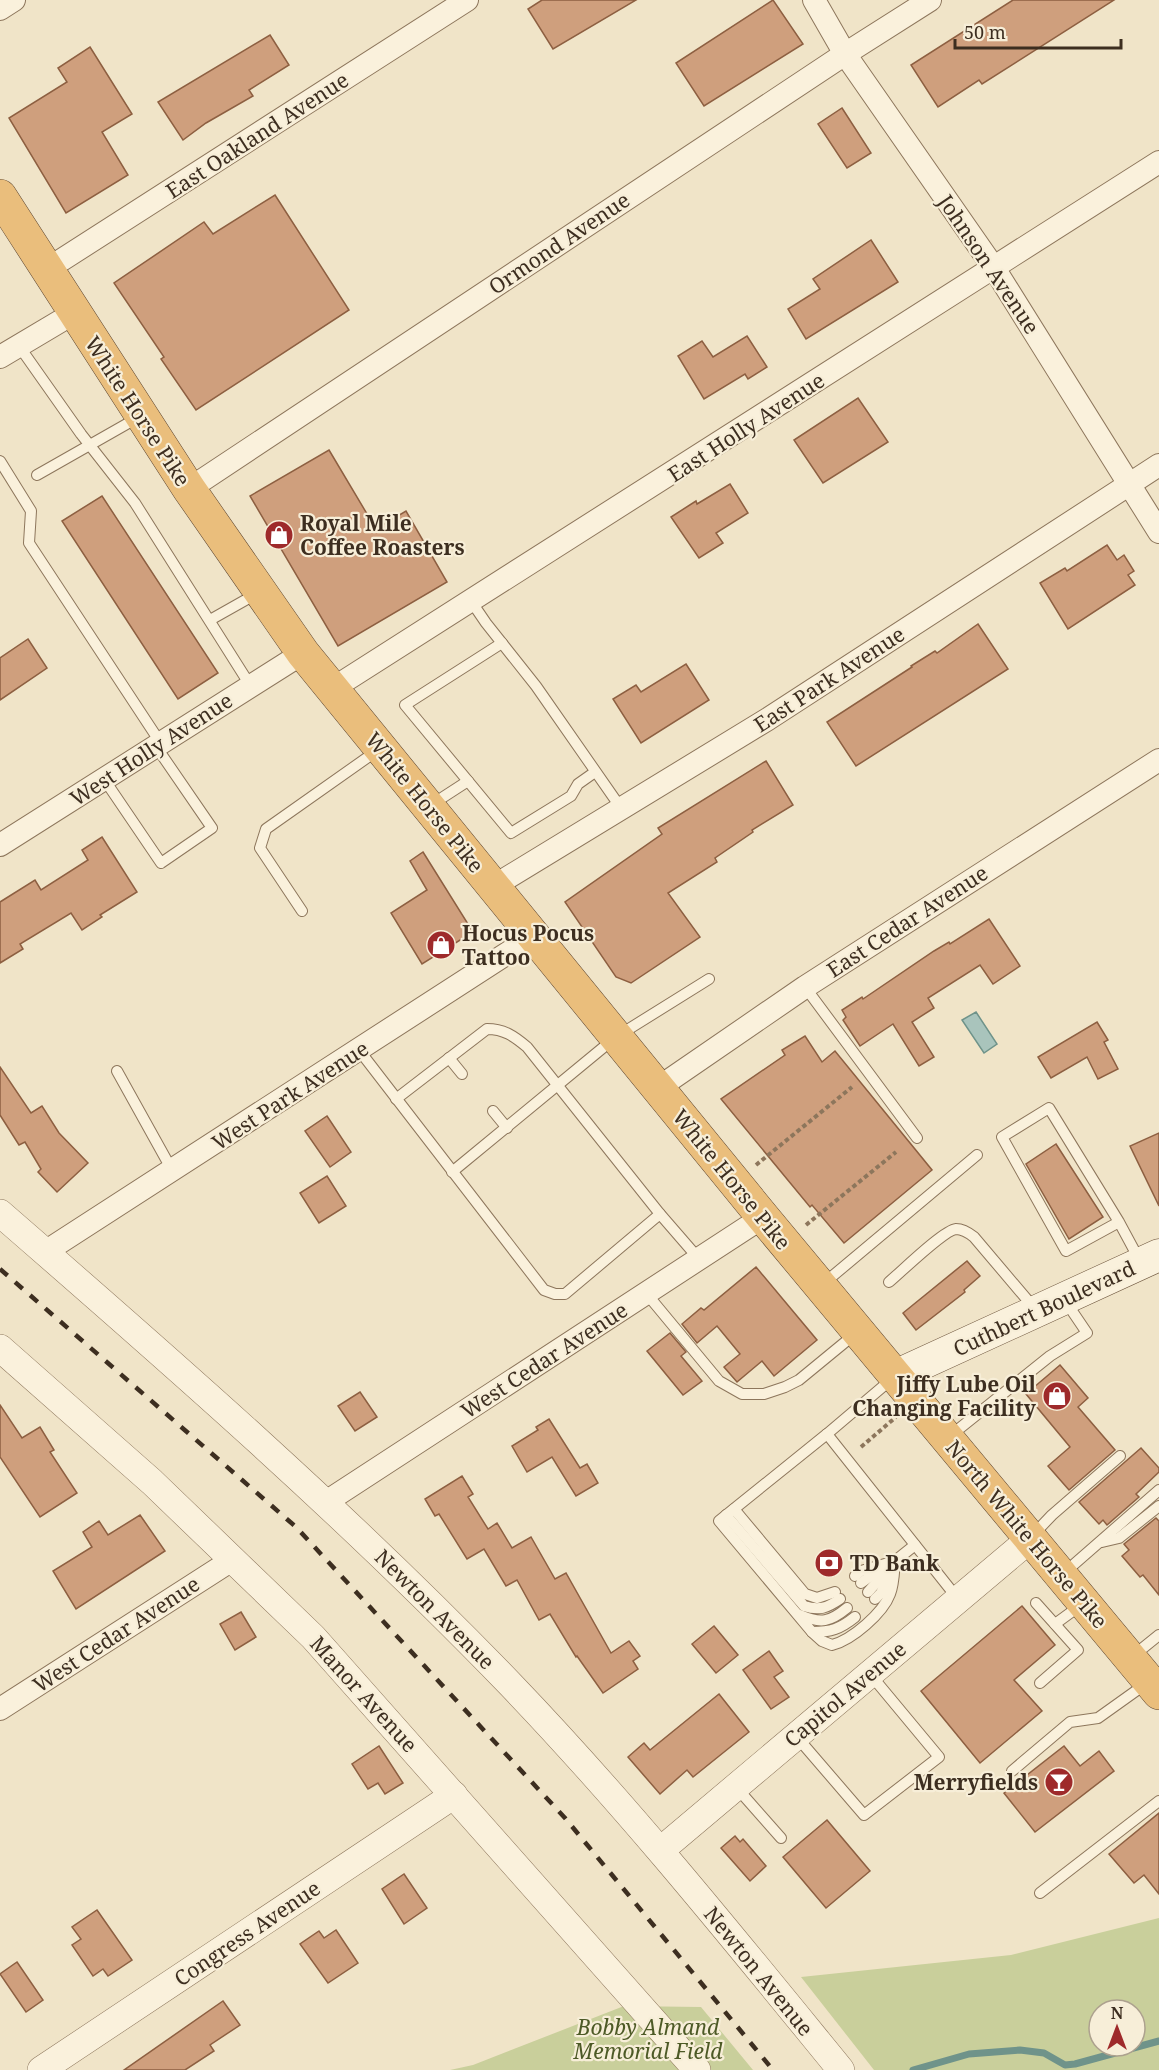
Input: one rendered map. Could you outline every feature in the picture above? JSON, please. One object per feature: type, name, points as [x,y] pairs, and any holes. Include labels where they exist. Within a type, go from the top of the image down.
[{"type":"highway","name":"White Horse Pike","points":[[0,196],[189,489],[303,653],[895,1376]]},
{"type":"highway","name":"North White Horse Pike","points":[[895,1376],[1146,1677]]},
{"type":"main road","name":"Cuthbert Boulevard","points":[[895,1376],[1150,1259]]},
{"type":"street","points":[[0,9],[14,0]]},
{"type":"street","name":"East Oakland Avenue","points":[[46,270],[467,0]]},
{"type":"street","name":"Johnson Avenue","points":[[814,0],[844,54],[994,268],[1159,532]]},
{"type":"street","name":"Ormond Avenue","points":[[189,489],[844,54],[930,0]]},
{"type":"street","name":"East Holly Avenue","points":[[332,689],[1159,162]]},
{"type":"street","points":[[9,352],[74,313]]},
{"type":"street","name":"East Park Avenue","points":[[494,886],[768,719],[1159,465]]},
{"type":"street","name":"West Holly Avenue","points":[[0,845],[303,653]]},
{"type":"street","name":"East Cedar Avenue","points":[[658,1088],[805,987],[1159,760]]},
{"type":"street","name":"West Park Avenue","points":[[45,1252],[534,936]]},
{"type":"street","name":"Newton Avenue","points":[[0,1213],[326,1502],[420,1592],[512,1686],[661,1850],[832,2060]]},
{"type":"street","name":"West Cedar Avenue","points":[[326,1502],[763,1217]]},
{"type":"street","name":"Manor Avenue","points":[[0,1348],[152,1482],[313,1637],[697,2070]]},
{"type":"street","name":"Capitol Avenue","points":[[661,1850],[1030,1539]]},
{"type":"street","name":"West Cedar Avenue","points":[[0,1708],[232,1560]]},
{"type":"street","name":"Congress Avenue","points":[[41,2070],[454,1795]]},
{"type":"lane","points":[[9,352],[90,446],[135,503],[250,685]]},
{"type":"lane","points":[[37,475],[141,416]]},
{"type":"lane","points":[[0,461],[31,511],[29,543],[212,828],[161,863],[104,778]]},
{"type":"lane","points":[[210,620],[260,591]]},
{"type":"lane","points":[[471,600],[536,686],[621,808]]},
{"type":"lane","points":[[502,643],[405,705],[511,832],[571,796],[578,784],[595,772]]},
{"type":"lane","points":[[302,911],[260,848],[266,829],[381,749]]},
{"type":"lane","points":[[429,807],[468,781]]},
{"type":"lane","points":[[452,1172],[616,1037],[710,979]]},
{"type":"lane","points":[[805,987],[917,1138]]},
{"type":"lane","points":[[396,1098],[487,1029],[498,1029],[510,1033],[527,1047],[660,1214],[699,1259]]},
{"type":"lane","points":[[358,1050],[544,1290],[555,1294],[565,1294],[660,1214]]},
{"type":"lane","points":[[449,1058],[462,1074]]},
{"type":"lane","points":[[117,1071],[173,1171]]},
{"type":"lane","points":[[1119,1222],[1066,1251],[1002,1137],[1049,1108],[1119,1222],[1150,1259]]},
{"type":"lane","points":[[493,1111],[507,1128]]},
{"type":"lane","points":[[820,1286],[977,1155]]},
{"type":"lane","points":[[889,1282],[943,1237],[956,1229],[963,1230],[974,1237],[1051,1306],[1087,1333],[1050,1356],[947,1438]]},
{"type":"lane","points":[[646,1293],[719,1381],[742,1394],[764,1394],[792,1383],[858,1332]]},
{"type":"lane","points":[[726,1515],[828,1434],[895,1376]]},
{"type":"lane","points":[[828,1434],[958,1599]]},
{"type":"lane","points":[[1030,1539],[1052,1515],[1120,1456]]},
{"type":"lane","points":[[1062,1575],[1159,1490]]},
{"type":"lane","points":[[1099,1543],[1119,1538],[1159,1506]]},
{"type":"lane","points":[[726,1515],[804,1594],[817,1598],[841,1600],[834,1619],[815,1621],[797,1613]]},
{"type":"lane","points":[[726,1515],[797,1613],[812,1632],[826,1644],[832,1645],[853,1636],[886,1602],[891,1593],[895,1561]]},
{"type":"lane","points":[[872,1595],[895,1561],[915,1545]]},
{"type":"lane","points":[[858,1579],[861,1571],[895,1561]]},
{"type":"lane","points":[[1055,1624],[1084,1602]]},
{"type":"lane","points":[[1036,1603],[1078,1650],[1040,1683]]},
{"type":"lane","points":[[812,1632],[842,1628],[855,1617]]},
{"type":"lane","points":[[1012,1771],[1070,1722],[1098,1718],[1146,1677],[1159,1635]]},
{"type":"lane","points":[[796,1736],[864,1815],[939,1757],[869,1674]]},
{"type":"lane","points":[[736,1786],[781,1838]]},
{"type":"lane","points":[[1040,1893],[1159,1801]]},
{"type":"path","points":[[756,1165],[852,1087]]},
{"type":"path","points":[[806,1225],[896,1152]]},
{"type":"path","points":[[861,1447],[896,1417]]},
{"type":"green space","points":[[1159,1918],[1159,2070],[874,2070],[801,1977],[1011,1955]]},
{"type":"green space","name":"Bobby Almand Memorial Field","points":[[624,2006],[701,2007],[753,2070],[450,2070],[473,2065]]},
{"type":"water","points":[[976,1012],[997,1044],[984,1053],[962,1020]]},
{"type":"building","points":[[542,0],[636,0],[553,49],[528,9]]},
{"type":"building","points":[[773,0],[803,44],[704,106],[676,63]]},
{"type":"building","points":[[1013,0],[1114,0],[982,84],[979,80],[938,107],[911,65]]},
{"type":"building","points":[[270,35],[289,65],[249,90],[253,96],[206,123],[183,140],[158,102]]},
{"type":"building","points":[[90,47],[132,114],[102,132],[128,175],[66,213],[9,118],[67,82],[58,68]]},
{"type":"building","points":[[842,108],[871,153],[847,168],[818,124]]},
{"type":"building","points":[[275,195],[349,310],[196,410],[161,359],[164,357],[114,283],[204,222],[213,234]]},
{"type":"building","points":[[871,240],[898,282],[806,339],[788,309],[820,289],[813,279]]},
{"type":"building","points":[[747,336],[767,367],[748,379],[745,374],[704,399],[678,356],[702,341],[713,357]]},
{"type":"building","points":[[858,398],[888,442],[823,483],[794,440]]},
{"type":"building","points":[[329,450],[376,529],[406,511],[447,582],[338,646],[250,496]]},
{"type":"building","points":[[730,484],[748,513],[716,533],[723,543],[699,558],[671,517]]},
{"type":"building","points":[[102,496],[218,673],[178,699],[62,521]]},
{"type":"building","points":[[1107,545],[1117,560],[1124,555],[1134,571],[1128,575],[1135,585],[1068,629],[1040,583],[1065,568],[1067,571]]},
{"type":"building","points":[[978,624],[1008,669],[856,766],[827,722],[911,666],[935,651],[937,653]]},
{"type":"building","points":[[28,639],[47,668],[0,700],[0,658]]},
{"type":"building","points":[[686,664],[709,700],[641,743],[613,699],[636,685],[641,692]]},
{"type":"building","points":[[766,761],[793,805],[752,830],[753,832],[715,858],[717,862],[668,893],[700,937],[631,983],[616,977],[565,902],[662,834],[658,828]]},
{"type":"building","points":[[102,837],[137,892],[100,915],[102,917],[82,930],[71,913],[20,944],[23,949],[0,963],[0,902],[35,880],[41,890],[88,860],[82,850]]},
{"type":"building","points":[[423,852],[473,932],[422,964],[391,913],[427,890],[410,861]]},
{"type":"building","points":[[989,919],[1020,966],[993,984],[980,965],[928,998],[934,1008],[912,1022],[934,1057],[919,1066],[893,1024],[860,1046],[843,1020],[846,1017],[842,1010]]},
{"type":"building","points":[[1097,1022],[1108,1040],[1104,1042],[1118,1069],[1098,1079],[1087,1057],[1051,1078],[1038,1057]]},
{"type":"building","points":[[805,1036],[822,1062],[835,1051],[932,1170],[844,1243],[812,1205],[810,1207],[721,1099],[785,1055],[782,1050]]},
{"type":"building","points":[[0,1067],[31,1113],[42,1106],[59,1133],[88,1163],[57,1192],[38,1172],[41,1169],[25,1142],[19,1145],[0,1115]]},
{"type":"building","points":[[327,1116],[351,1152],[330,1167],[305,1131]]},
{"type":"building","points":[[1159,1133],[1159,1206],[1130,1146]]},
{"type":"building","points":[[1056,1144],[1103,1217],[1069,1239],[1026,1164]]},
{"type":"building","points":[[327,1176],[346,1206],[319,1223],[300,1193]]},
{"type":"building","points":[[967,1261],[980,1276],[964,1290],[965,1292],[916,1330],[903,1313]]},
{"type":"building","points":[[756,1267],[817,1340],[774,1376],[762,1361],[737,1382],[724,1367],[740,1354],[717,1326],[697,1343],[682,1324],[701,1308],[704,1310]]},
{"type":"building","points":[[670,1333],[686,1352],[681,1356],[702,1381],[683,1395],[647,1351]]},
{"type":"building","points":[[1060,1365],[1088,1398],[1078,1407],[1115,1450],[1069,1490],[1048,1466],[1070,1447],[1026,1394]]},
{"type":"building","points":[[360,1392],[377,1417],[355,1431],[338,1406]]},
{"type":"building","points":[[0,1405],[22,1438],[40,1427],[54,1450],[50,1452],[77,1493],[40,1517],[0,1457]]},
{"type":"building","points":[[549,1419],[580,1468],[587,1464],[598,1483],[576,1496],[552,1457],[527,1472],[512,1446],[538,1430],[536,1427]]},
{"type":"building","points":[[1141,1448],[1159,1468],[1159,1472],[1136,1494],[1139,1497],[1107,1525],[1103,1520],[1099,1524],[1079,1502]]},
{"type":"building","points":[[462,1476],[473,1494],[468,1497],[488,1529],[497,1523],[512,1548],[531,1537],[555,1579],[566,1573],[611,1653],[629,1641],[640,1656],[633,1661],[638,1669],[603,1693],[576,1657],[550,1614],[539,1620],[517,1580],[506,1586],[484,1549],[467,1559],[439,1514],[435,1516],[425,1499]]},
{"type":"building","points":[[140,1515],[165,1551],[76,1609],[53,1571],[92,1547],[83,1532],[99,1521],[108,1535]]},
{"type":"building","points":[[1156,1518],[1159,1521],[1159,1595],[1143,1575],[1140,1577],[1122,1556],[1129,1550],[1124,1544]]},
{"type":"building","points":[[1022,1606],[1055,1645],[1014,1680],[1042,1711],[980,1763],[921,1691]]},
{"type":"building","points":[[241,1612],[256,1637],[235,1650],[220,1624]]},
{"type":"building","points":[[714,1626],[738,1655],[716,1673],[692,1644]]},
{"type":"building","points":[[769,1651],[783,1671],[774,1677],[789,1697],[771,1709],[743,1670]]},
{"type":"building","points":[[719,1694],[749,1732],[693,1777],[687,1770],[660,1794],[628,1757],[644,1743],[650,1750]]},
{"type":"building","points":[[379,1746],[403,1783],[385,1794],[378,1783],[368,1789],[352,1764]]},
{"type":"building","name":"Merryfields","points":[[1064,1746],[1080,1766],[1099,1751],[1114,1771],[1035,1832],[1004,1793]]},
{"type":"building","points":[[1159,1813],[1159,1894],[1144,1875],[1134,1883],[1109,1854]]},
{"type":"building","points":[[827,1820],[870,1871],[826,1908],[783,1857]]},
{"type":"building","points":[[735,1836],[740,1842],[743,1839],[766,1866],[750,1881],[721,1848]]},
{"type":"building","points":[[404,1874],[427,1908],[404,1924],[382,1889]]},
{"type":"building","points":[[97,1910],[132,1960],[108,1976],[103,1969],[93,1976],[72,1945],[81,1939],[72,1927]]},
{"type":"building","points":[[336,1930],[358,1963],[328,1983],[300,1944],[319,1931],[324,1938]]},
{"type":"building","points":[[17,1962],[43,2000],[26,2012],[0,1974]]},
{"type":"building","points":[[223,2001],[240,2025],[210,2045],[214,2051],[185,2070],[124,2070]]},
{"type":"waterway","points":[[913,2070],[969,2054],[1020,2050],[1044,2053],[1065,2065],[1075,2064],[1159,2041]]},
{"type":"railway","points":[[0,1269],[296,1527],[565,1818],[773,2070]]},
{"type":"place","name":"Royal Mile Coffee Roasters","points":[[279,535]]},
{"type":"place","name":"Hocus Pocus Tattoo","points":[[441,945]]},
{"type":"place","name":"Jiffy Lube Oil Changing Facility","points":[[1057,1396]]},
{"type":"place","name":"TD Bank","points":[[829,1563]]},
{"type":"place","name":"Merryfields","points":[[1059,1782]]}]
